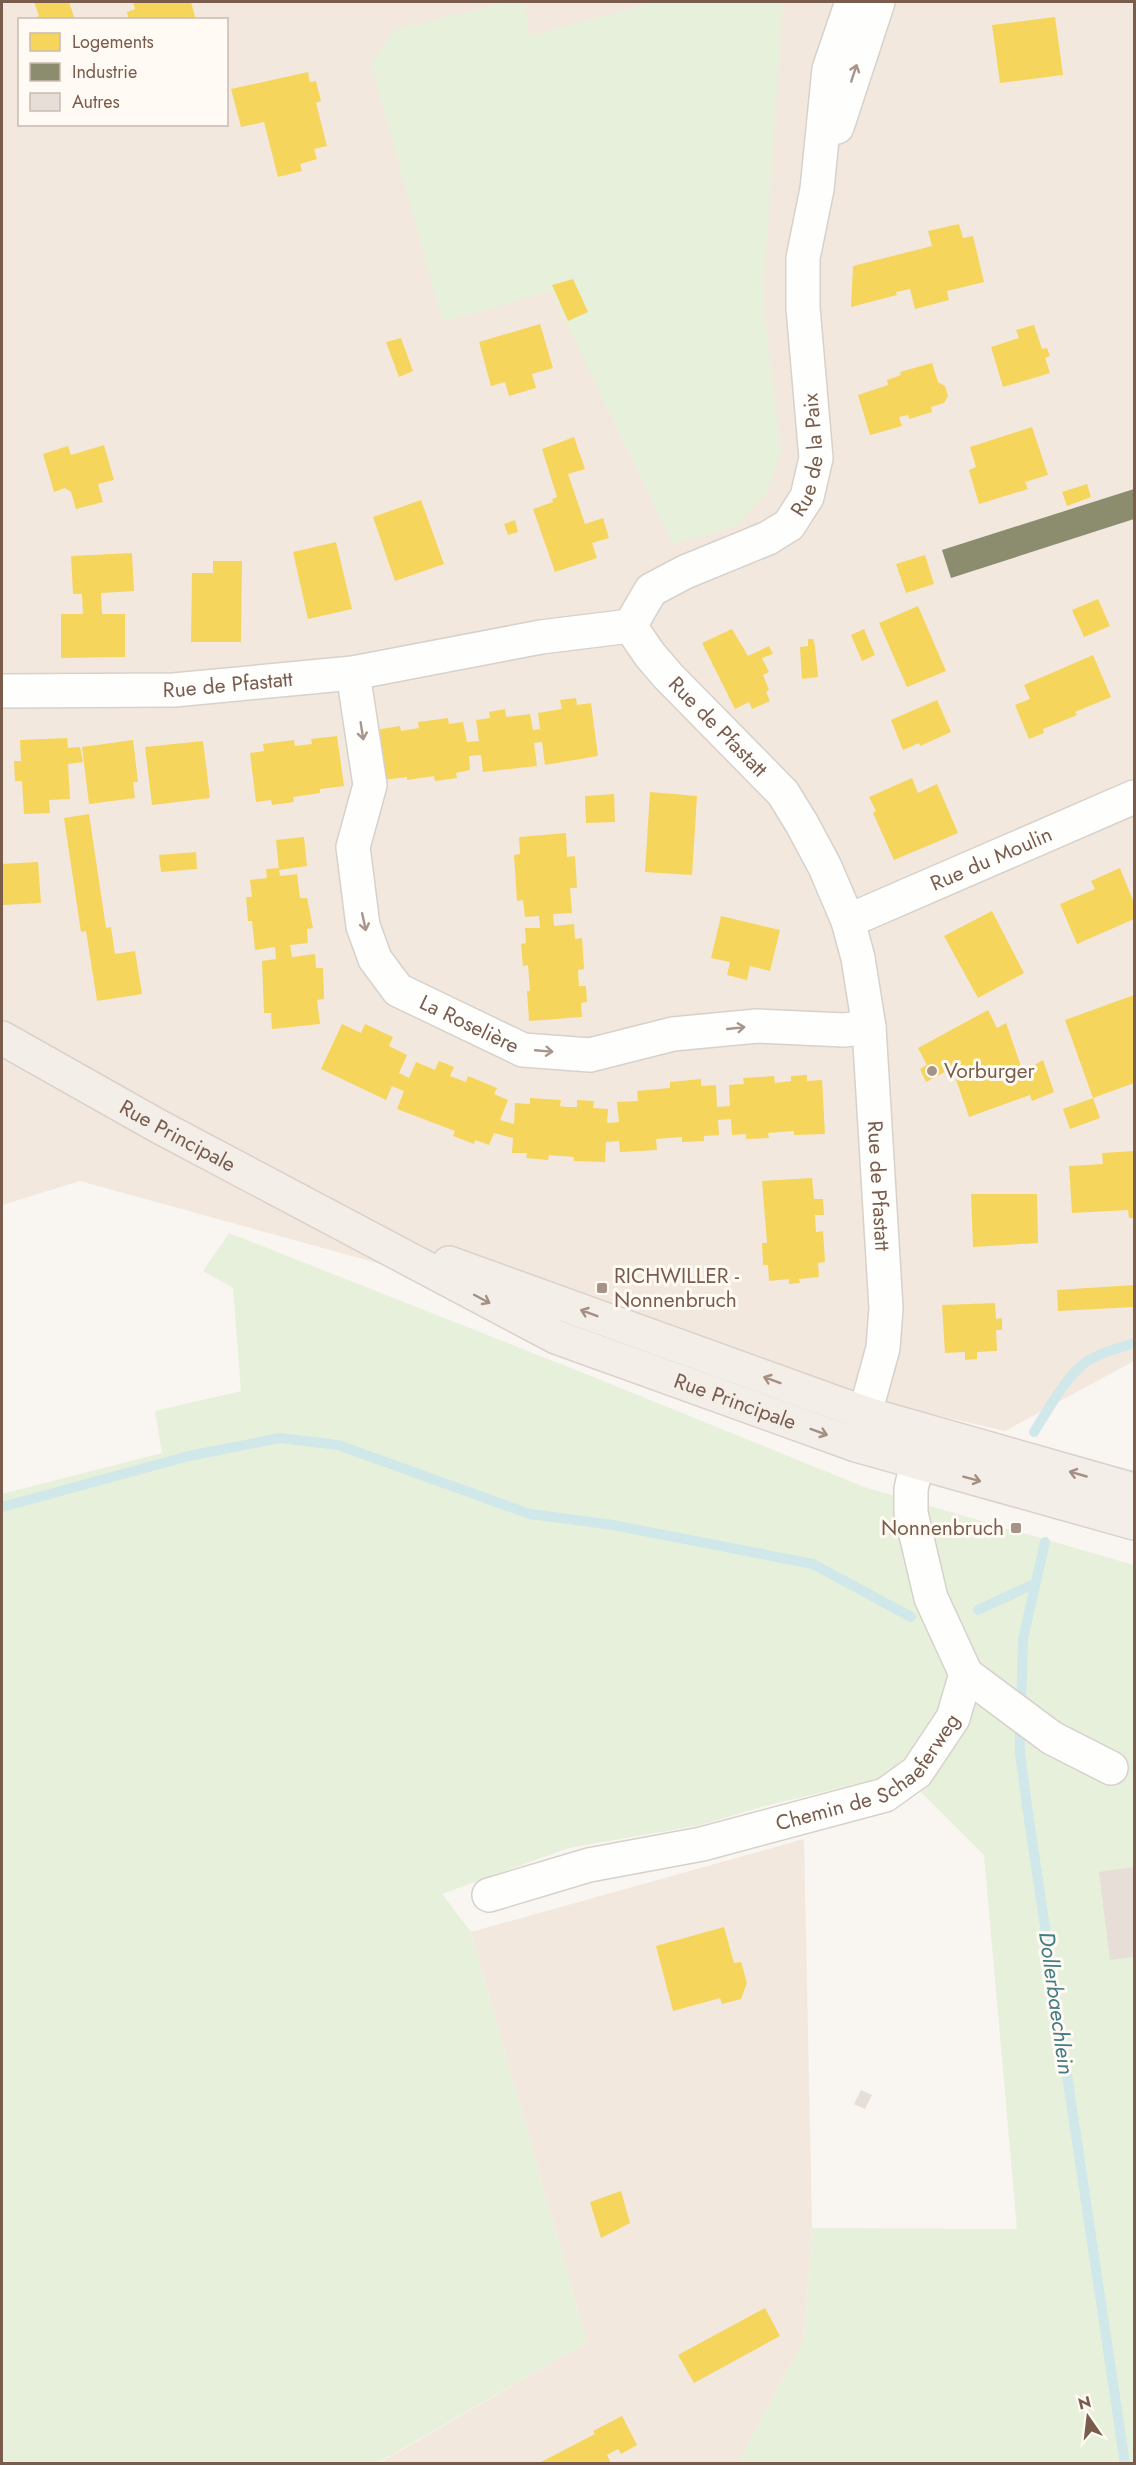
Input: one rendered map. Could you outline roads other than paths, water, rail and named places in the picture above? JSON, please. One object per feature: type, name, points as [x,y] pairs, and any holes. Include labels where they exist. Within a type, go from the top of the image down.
[{"type":"main road","name":"Rue Principale","points":[[2,1038],[158,1126],[356,1233],[556,1337],[856,1445],[1134,1523]]},
{"type":"main road","name":"Rue Principale","points":[[356,1233],[510,1284],[867,1414],[1134,1490]]},
{"type":"street","name":"Rue de la Paix","points":[[630,626],[651,590],[685,572],[768,538],[789,525],[807,497],[816,458],[802,309],[803,258],[817,189],[829,69],[852,2]]},
{"type":"street","name":"Rue de la Paix","points":[[817,189],[878,2]]},
{"type":"street","name":"Rue de Pfastatt","points":[[2,691],[174,690],[352,673],[541,637],[630,626],[668,676],[783,794],[825,867],[848,921],[858,958],[869,1027],[886,1308],[883,1348],[867,1414],[856,1445]]},
{"type":"street","name":"La Roselière","points":[[352,673],[370,784],[353,847],[363,926],[375,959],[398,990],[523,1050],[590,1055],[673,1034],[709,1030],[757,1026],[844,1030],[869,1027]]},
{"type":"street","name":"Rue du Moulin","points":[[848,921],[1134,797]]},
{"type":"street","name":"Chemin de Schaeferweg","points":[[489,1895],[589,1865],[702,1844],[885,1795],[917,1772],[953,1718],[966,1674],[931,1598],[911,1513],[911,1489],[925,1431]]},
{"type":"street","points":[[966,1674],[1052,1738],[1111,1768]]},
{"type":"waterway","name":"Dollerbaechlein","points":[[1034,1432],[1061,1390],[1085,1362],[1098,1355],[1134,1343]]},
{"type":"waterway","points":[[2,1507],[189,1456],[280,1438],[338,1445],[530,1514],[613,1525],[813,1564],[911,1617]]},
{"type":"waterway","name":"Dollerbaechlein","points":[[1021,1707],[1023,1639],[1045,1542]]},
{"type":"waterway","points":[[978,1610],[1036,1583]]},
{"type":"waterway","name":"Dollerbaechlein","points":[[1020,1723],[1020,1753],[1028,1813],[1125,2464]]},
{"type":"place","name":"Vorburger","points":[[932,1071]]},
{"type":"place","name":"RICHWILLER - Nonnenbruch","points":[[602,1288]]},
{"type":"place","name":"Nonnenbruch","points":[[1016,1528]]}]
